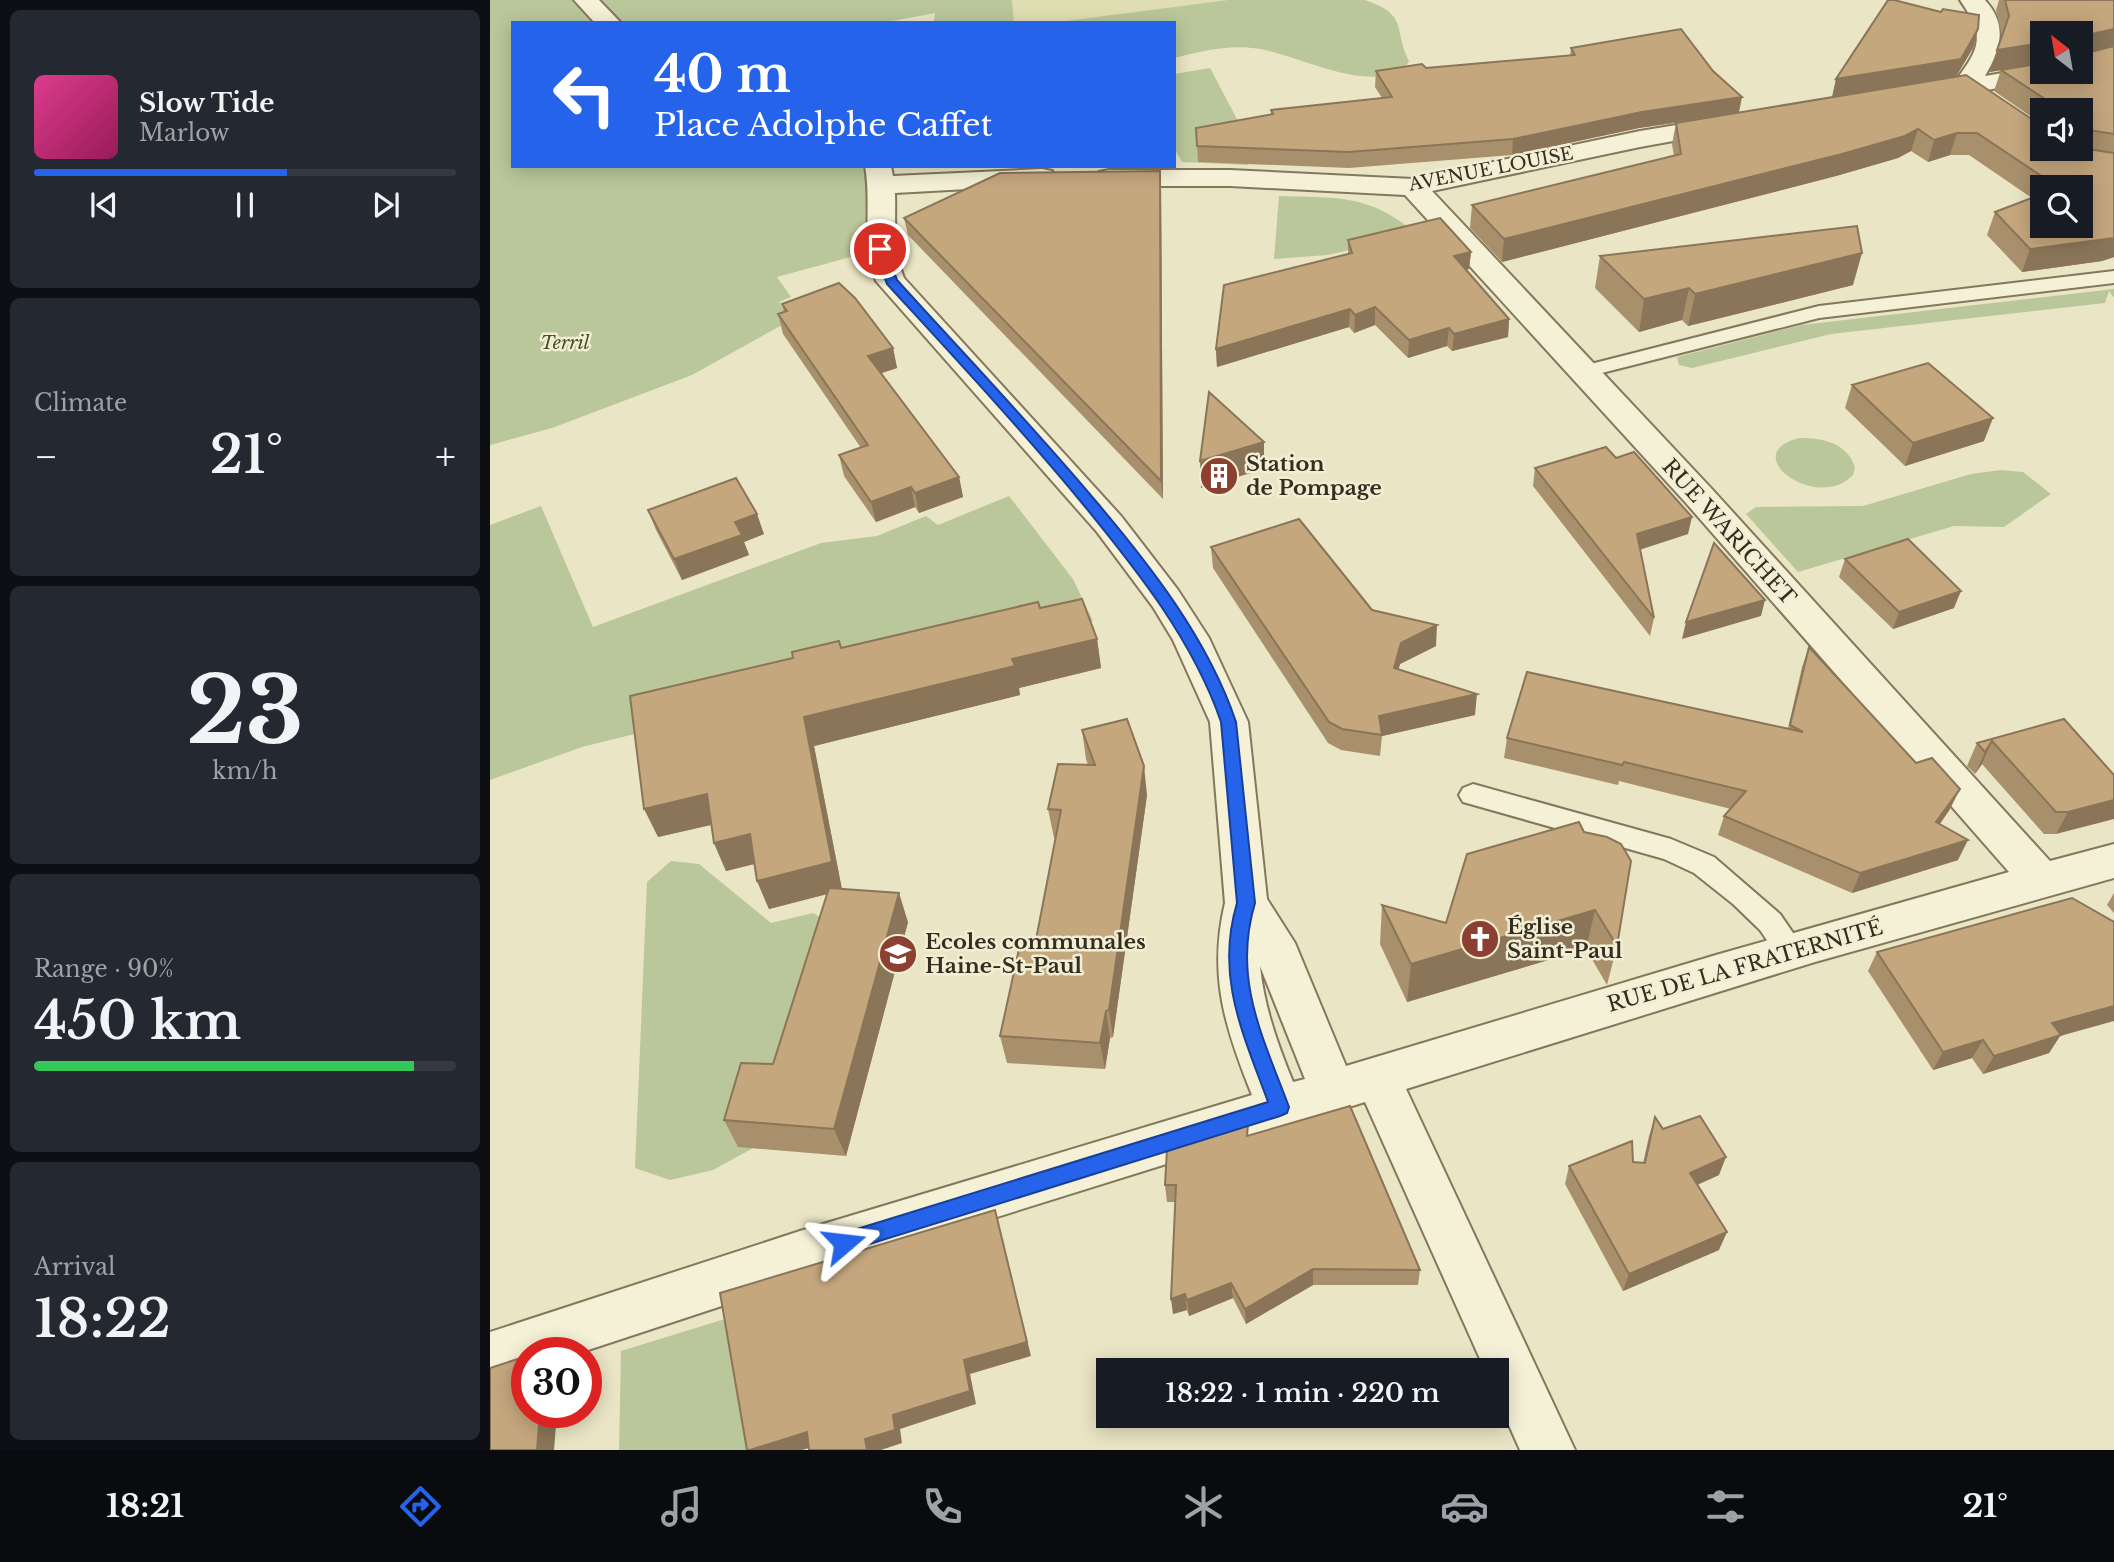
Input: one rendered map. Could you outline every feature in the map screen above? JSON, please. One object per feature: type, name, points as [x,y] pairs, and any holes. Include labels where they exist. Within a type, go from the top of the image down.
[{"type":"street","points":[[586,0],[607,21]]},
{"type":"street","points":[[1965,86],[1990,47],[1987,22],[1982,10],[1972,0]]},
{"type":"street","points":[[1898,97],[2030,75]]},
{"type":"street","points":[[1965,86],[1998,109]]},
{"type":"street","name":"AVENUE LOUISE","points":[[881,176],[1230,178],[1413,187],[1640,139],[1749,121]]},
{"type":"street","points":[[881,176],[880,249],[891,281],[1058,465],[1129,550],[1186,633],[1219,695],[1228,722],[1246,903],[1238,930],[1236,954],[1242,1006],[1280,1107]]},
{"type":"street","name":"RUE WARICHET","points":[[1413,187],[1581,372],[1698,495],[2041,880]]},
{"type":"street","name":"RUE DE LA FRATERNITÉ","points":[[490,1358],[641,1305],[1355,1084],[1791,952],[2114,861]]},
{"type":"street","points":[[1246,903],[1355,1084],[1548,1450]]},
{"type":"lane","points":[[1581,372],[1819,312],[2114,277]]},
{"type":"lane","points":[[1472,795],[1671,850],[1704,865],[1770,922],[1791,952]]},
{"type":"green space","name":"Terril","points":[[490,0],[1012,0],[1014,21],[934,21],[935,13],[893,21],[511,21],[511,168],[878,168],[880,249],[777,277],[791,297],[779,302],[791,320],[692,375],[552,428],[490,445]]},
{"type":"green space","points":[[1012,0],[1228,0],[1065,21],[1014,21]]},
{"type":"green space","points":[[1228,0],[1365,0],[1388,11],[1394,17],[1409,61],[1402,73],[1366,77],[1331,70],[1260,49],[1217,49],[1176,58],[1176,21],[1065,21]]},
{"type":"green space","points":[[1210,68],[1248,140],[1251,150],[1248,165],[1182,162],[1176,152],[1176,74]]},
{"type":"green space","points":[[1279,196],[1336,198],[1368,205],[1384,211],[1417,234],[1328,255],[1274,259]]},
{"type":"green space","points":[[2114,289],[2114,298],[2109,291],[2105,303],[1831,334],[1692,368],[1679,365],[1677,357],[1801,325]]},
{"type":"green space","points":[[1799,438],[1816,439],[1839,447],[1846,452],[1855,467],[1853,475],[1838,485],[1821,488],[1789,477],[1779,467],[1776,456],[1782,446]]},
{"type":"green space","points":[[2001,470],[2023,472],[2051,494],[2004,527],[1954,526],[1798,572],[1746,514],[1756,507],[1863,506],[1971,474]]},
{"type":"green space","points":[[1009,496],[1073,579],[1093,621],[582,747],[490,780],[490,525],[541,506],[593,627],[821,543],[877,536],[926,516],[938,525]]},
{"type":"green space","points":[[671,861],[699,864],[771,923],[813,913],[832,924],[757,1146],[713,1170],[670,1180],[635,1168],[647,882]]},
{"type":"green space","points":[[738,1315],[759,1450],[619,1450],[621,1351]]},
{"type":"building","points":[[1888,0],[1941,12],[1943,9],[1979,15],[1978,29],[1961,59],[1836,79]]},
{"type":"building","points":[[2005,0],[2114,0],[2114,29],[2093,34],[2093,21],[2030,21],[2030,45],[1997,50],[2009,16]]},
{"type":"building","points":[[1681,29],[1713,71],[1742,97],[1642,112],[1513,139],[1349,152],[1197,146],[1196,128],[1273,114],[1271,110],[1392,97],[1376,71],[1422,64],[1426,68],[1575,55],[1571,48]]},
{"type":"building","points":[[2114,46],[2114,134],[2093,131],[2093,98],[2043,98],[2001,70],[2030,65],[2030,84],[2093,84],[2093,51]]},
{"type":"building","points":[[1966,75],[2030,118],[2030,161],[2093,161],[2093,150],[2114,153],[2114,238],[2030,249],[1995,212],[2030,199],[2030,238],[2093,238],[2093,175],[2040,175],[1977,133],[1957,133],[1934,140],[1918,129],[1905,136],[1842,154],[1504,239],[1472,205],[1681,154],[1676,123]]},
{"type":"building","points":[[1160,171],[1161,481],[904,218],[1000,173]]},
{"type":"building","points":[[1440,218],[1471,252],[1454,256],[1509,319],[1454,334],[1449,328],[1409,340],[1375,307],[1355,315],[1350,309],[1216,349],[1224,285],[1352,253],[1348,240]]},
{"type":"building","points":[[1857,226],[1862,253],[1695,294],[1689,288],[1644,299],[1600,256]]},
{"type":"building","points":[[839,283],[855,298],[893,348],[868,356],[959,477],[915,493],[911,487],[871,502],[839,455],[868,445],[778,314],[787,311],[782,304]]},
{"type":"building","points":[[1928,363],[1993,418],[1913,443],[1852,385]]},
{"type":"building","points":[[1209,392],[1264,442],[1200,461]]},
{"type":"building","points":[[1606,447],[1616,458],[1634,452],[1692,517],[1637,534],[1654,618],[1535,468]]},
{"type":"building","points":[[736,478],[757,514],[735,522],[742,535],[674,559],[648,510]]},
{"type":"building","points":[[1299,519],[1372,610],[1437,625],[1401,643],[1394,668],[1477,694],[1379,716],[1382,735],[1342,729],[1329,722],[1211,547]]},
{"type":"building","points":[[1908,539],[1961,591],[1899,612],[1845,559]]},
{"type":"building","points":[[1714,543],[1765,600],[1686,622]]},
{"type":"building","points":[[1082,599],[1097,639],[1012,659],[1015,666],[804,717],[832,862],[757,881],[750,834],[714,843],[707,794],[644,809],[630,696],[793,658],[792,652],[839,641],[841,648],[1038,602],[1040,608]]},
{"type":"building","points":[[1809,647],[1916,763],[1932,758],[1960,789],[1936,822],[1968,840],[1860,873],[1724,816],[1746,791],[1507,738],[1527,672],[1803,732],[1790,725]]},
{"type":"building","points":[[1127,719],[1144,766],[1109,1010],[1106,1011],[1100,1043],[1000,1036],[1019,949],[1034,950],[1061,810],[1048,809],[1058,764],[1095,765],[1082,730]]},
{"type":"building","points":[[2064,719],[2114,775],[2114,800],[2068,812],[2056,812],[1992,741],[1985,752],[1977,743]]},
{"type":"building","points":[[1579,822],[1584,832],[1607,837],[1621,844],[1631,861],[1617,946],[1595,910],[1411,964],[1382,905],[1446,923],[1467,854]]},
{"type":"building","points":[[829,888],[899,893],[834,1129],[724,1120],[741,1063],[773,1064]]},
{"type":"building","points":[[2072,898],[2114,922],[2114,1006],[2052,1023],[2061,1035],[1994,1056],[1983,1040],[1943,1052],[1877,952]]},
{"type":"building","points":[[1350,1106],[1420,1270],[1313,1269],[1245,1309],[1231,1283],[1187,1300],[1185,1294],[1171,1299],[1176,1185],[1165,1185],[1167,1149],[1248,1124],[1247,1136]]},
{"type":"building","points":[[1700,1116],[1726,1157],[1690,1173],[1727,1232],[1629,1274],[1569,1166],[1632,1141],[1633,1162],[1645,1163],[1655,1117],[1663,1129]]},
{"type":"building","points":[[995,1210],[1027,1342],[964,1360],[970,1391],[893,1415],[895,1430],[865,1439],[867,1450],[809,1450],[807,1432],[747,1450],[720,1293]]},
{"type":"building","points":[[511,1361],[511,1428],[539,1428],[537,1450],[490,1450],[490,1368]]},
{"type":"place","name":"Station de Pompage","points":[[1219,476]]},
{"type":"place","name":"Église Saint-Paul","points":[[1480,939]]},
{"type":"place","name":"Ecoles communales Haine-St-Paul","points":[[898,954]]},
{"type":"route","points":[[844,1243],[1280,1107],[1242,1006],[1236,954],[1238,930],[1246,903],[1228,722],[1219,695],[1192,642],[1129,550],[1058,465],[891,281],[884,269],[880,249]]}]
